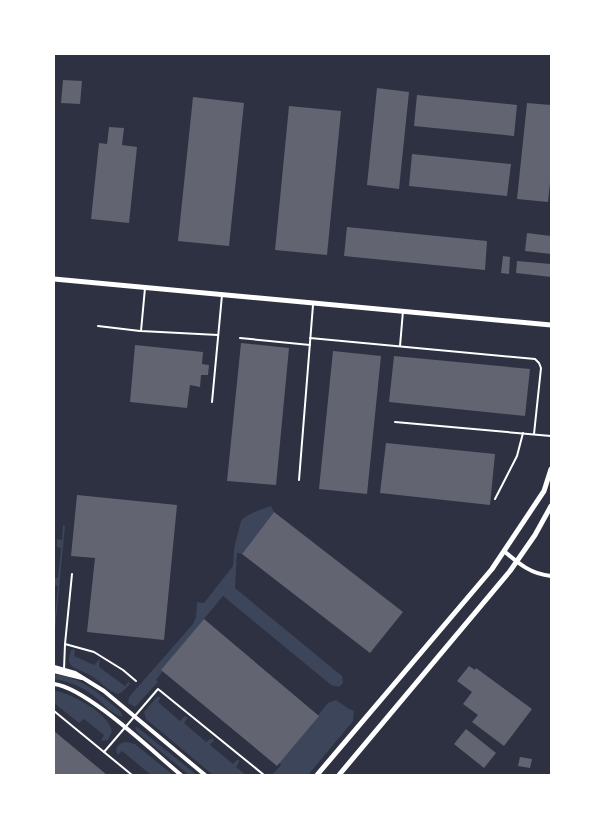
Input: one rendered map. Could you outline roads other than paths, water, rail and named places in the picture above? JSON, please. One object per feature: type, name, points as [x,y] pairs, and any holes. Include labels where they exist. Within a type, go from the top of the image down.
[{"type":"street","points":[[54,279],[551,325]]},
{"type":"street","points":[[318,775],[492,569],[544,491],[551,469]]},
{"type":"street","points":[[339,775],[517,562],[551,506]]},
{"type":"street","points":[[504,551],[529,570],[541,575],[551,576]]},
{"type":"street","points":[[54,667],[64,669],[84,678],[205,775]]},
{"type":"street","points":[[54,671],[84,678]]},
{"type":"street","points":[[54,684],[81,694],[181,775]]},
{"type":"lane","points":[[141,331],[146,287]]},
{"type":"lane","points":[[212,402],[222,295]]},
{"type":"lane","points":[[299,480],[313,303]]},
{"type":"lane","points":[[400,346],[403,311]]},
{"type":"lane","points":[[98,326],[141,331],[218,335]]},
{"type":"lane","points":[[240,338],[310,345]]},
{"type":"lane","points":[[310,338],[535,359],[540,363],[541,368],[534,434]]},
{"type":"lane","points":[[395,422],[551,436]]},
{"type":"lane","points":[[495,499],[517,456],[523,433]]},
{"type":"lane","points":[[64,669],[72,574]]},
{"type":"lane","points":[[65,644],[94,652],[123,670],[136,681]]},
{"type":"lane","points":[[104,752],[158,689],[264,775]]},
{"type":"lane","points":[[54,711],[132,775]]}]
